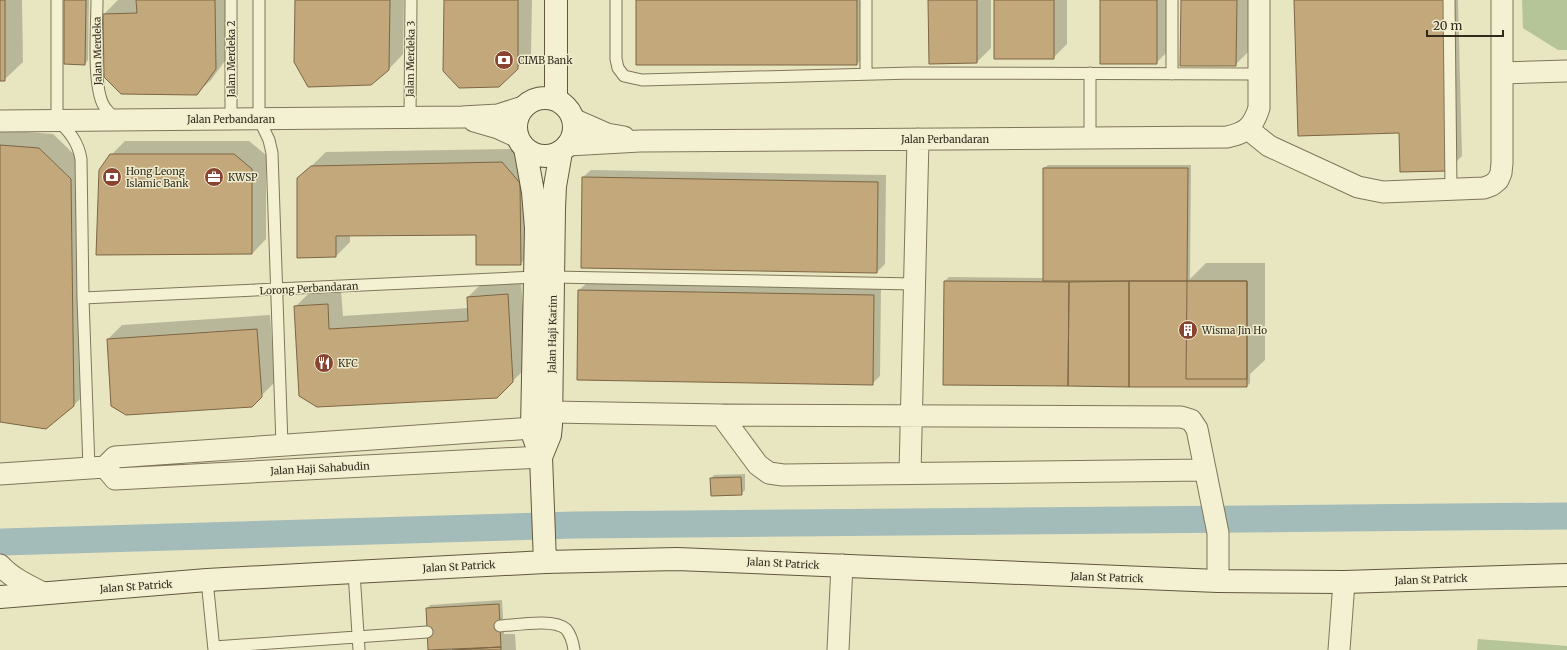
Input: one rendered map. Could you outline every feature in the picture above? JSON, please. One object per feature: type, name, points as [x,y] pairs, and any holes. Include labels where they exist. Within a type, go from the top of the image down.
[{"type":"street","points":[[1259,0],[1259,108],[1256,120],[1248,129],[1269,146],[1358,187],[1383,192],[1484,188],[1492,185],[1498,180],[1501,173],[1502,0]]},
{"type":"street","points":[[540,102],[556,4]]},
{"type":"street","points":[[1502,73],[1567,72]]},
{"type":"street","name":"Jalan Perbandaran","points":[[0,121],[462,117],[498,115],[540,102]]},
{"type":"street","points":[[540,102],[564,104],[570,111],[573,119],[575,128],[573,137],[565,148],[552,156],[533,154],[521,142],[517,121],[519,114],[540,102]]},
{"type":"street","name":"Jalan Perbandaran","points":[[462,117],[498,128],[521,142]]},
{"type":"street","name":"Jalan Perbandaran","points":[[573,119],[607,134],[640,141]]},
{"type":"street","name":"Jalan Perbandaran","points":[[565,148],[640,141],[1227,137],[1248,129]]},
{"type":"street","points":[[910,473],[918,139]]},
{"type":"street","name":"Jalan Haji Karim","points":[[521,142],[535,210],[544,277],[551,412],[550,435],[541,457]]},
{"type":"street","name":"Jalan Haji Karim","points":[[544,562],[541,457],[532,428],[544,277],[555,186],[565,148]]},
{"type":"street","points":[[551,412],[721,415],[1181,417],[1191,420],[1197,429],[1216,525],[1218,581]]},
{"type":"street","points":[[721,415],[758,465],[769,473],[1205,470]]},
{"type":"street","points":[[0,474],[97,467],[115,456],[532,428]]},
{"type":"street","points":[[499,430],[500,459]]},
{"type":"street","name":"Jalan Haji Sahabudin","points":[[97,467],[115,479],[541,457]]},
{"type":"street","name":"Jalan St Patrick","points":[[0,597],[207,580],[544,562],[677,559],[1218,581],[1344,582],[1567,575]]},
{"type":"street","points":[[0,565],[6,572],[20,582],[43,593]]},
{"type":"street","points":[[838,650],[842,565]]},
{"type":"street","points":[[1339,650],[1344,582]]},
{"type":"lane","points":[[57,0],[57,120],[74,137],[79,147],[81,159],[84,298],[97,467]]},
{"type":"lane","name":"Jalan Merdeka","points":[[97,0],[96,78],[98,94],[104,106],[116,120]]},
{"type":"lane","name":"Jalan Merdeka 2","points":[[231,119],[232,0]]},
{"type":"lane","points":[[260,0],[259,119],[269,140],[272,153],[282,445]]},
{"type":"lane","name":"Jalan Merdeka 3","points":[[410,117],[411,0]]},
{"type":"lane","points":[[616,0],[616,59],[618,68],[624,76],[633,79],[866,74],[1259,74]]},
{"type":"lane","points":[[866,0],[866,74]]},
{"type":"lane","points":[[1172,0],[1172,74]]},
{"type":"lane","points":[[1449,0],[1451,190]]},
{"type":"lane","points":[[1090,73],[1090,138]]},
{"type":"lane","name":"Lorong Perbandaran","points":[[84,298],[544,277],[914,284]]},
{"type":"lane","points":[[354,572],[360,650]]},
{"type":"lane","points":[[207,580],[214,649],[359,636],[427,632]]},
{"type":"lane","points":[[500,626],[549,623],[559,625],[566,630],[571,637],[574,650]]},
{"type":"green space","points":[[1522,0],[1567,0],[1567,50],[1558,50],[1523,28]]},
{"type":"green space","points":[[1478,639],[1567,646],[1567,650],[1477,650]]},
{"type":"building","points":[[0,0],[5,0],[5,81],[0,81]]},
{"type":"building","points":[[64,0],[86,0],[85,65],[64,64]]},
{"type":"building","points":[[136,0],[215,0],[216,69],[197,95],[121,94],[104,77],[103,14],[137,13]]},
{"type":"building","points":[[295,0],[390,0],[389,70],[371,85],[308,87],[294,62]]},
{"type":"building","points":[[444,0],[518,0],[518,69],[499,87],[459,88],[443,71]]},
{"type":"building","points":[[636,0],[857,0],[857,65],[636,65]]},
{"type":"building","points":[[928,0],[977,0],[977,63],[929,64]]},
{"type":"building","points":[[994,0],[1054,0],[1054,59],[994,59]]},
{"type":"building","points":[[1100,0],[1157,0],[1157,64],[1100,64]]},
{"type":"building","points":[[1181,0],[1237,0],[1236,66],[1180,66]]},
{"type":"building","points":[[1294,0],[1444,0],[1448,171],[1400,172],[1399,133],[1298,136]]},
{"type":"building","points":[[0,145],[39,148],[71,179],[74,406],[46,429],[0,422]]},
{"type":"building","points":[[110,154],[234,154],[252,169],[252,254],[96,255],[99,170]]},
{"type":"building","points":[[502,162],[520,183],[521,265],[476,265],[476,235],[336,236],[336,257],[297,258],[297,178],[311,166]]},
{"type":"building","points":[[1043,168],[1188,168],[1187,281],[1043,281]]},
{"type":"building","points":[[582,177],[878,182],[877,273],[581,268]]},
{"type":"building","points":[[944,281],[1069,282],[1068,386],[943,385]]},
{"type":"building","points":[[1129,281],[1129,387],[1068,386],[1069,282]]},
{"type":"building","name":"Wisma Jin Ho","points":[[1129,281],[1247,281],[1247,387],[1129,387]]},
{"type":"building","points":[[1187,281],[1247,281],[1247,379],[1186,379]]},
{"type":"building","points":[[578,290],[874,295],[873,385],[577,380]]},
{"type":"building","points":[[508,294],[513,382],[497,398],[317,407],[299,396],[294,306],[328,304],[329,329],[468,321],[467,297]]},
{"type":"building","points":[[257,329],[262,397],[252,407],[126,415],[111,406],[107,339]]},
{"type":"building","points":[[741,477],[742,495],[711,496],[710,478]]},
{"type":"building","points":[[499,604],[501,647],[428,650],[426,608]]},
{"type":"building","points":[[501,647],[501,650],[452,650]]},
{"type":"waterway","points":[[2,542],[575,525],[1567,516]]},
{"type":"place","name":"CIMB Bank","points":[[504,60]]},
{"type":"place","name":"Hong Leong Islamic Bank","points":[[112,177]]},
{"type":"place","name":"KWSP","points":[[214,177]]},
{"type":"place","name":"Wisma Jin Ho","points":[[1188,330]]},
{"type":"place","name":"KFC","points":[[324,363]]}]
